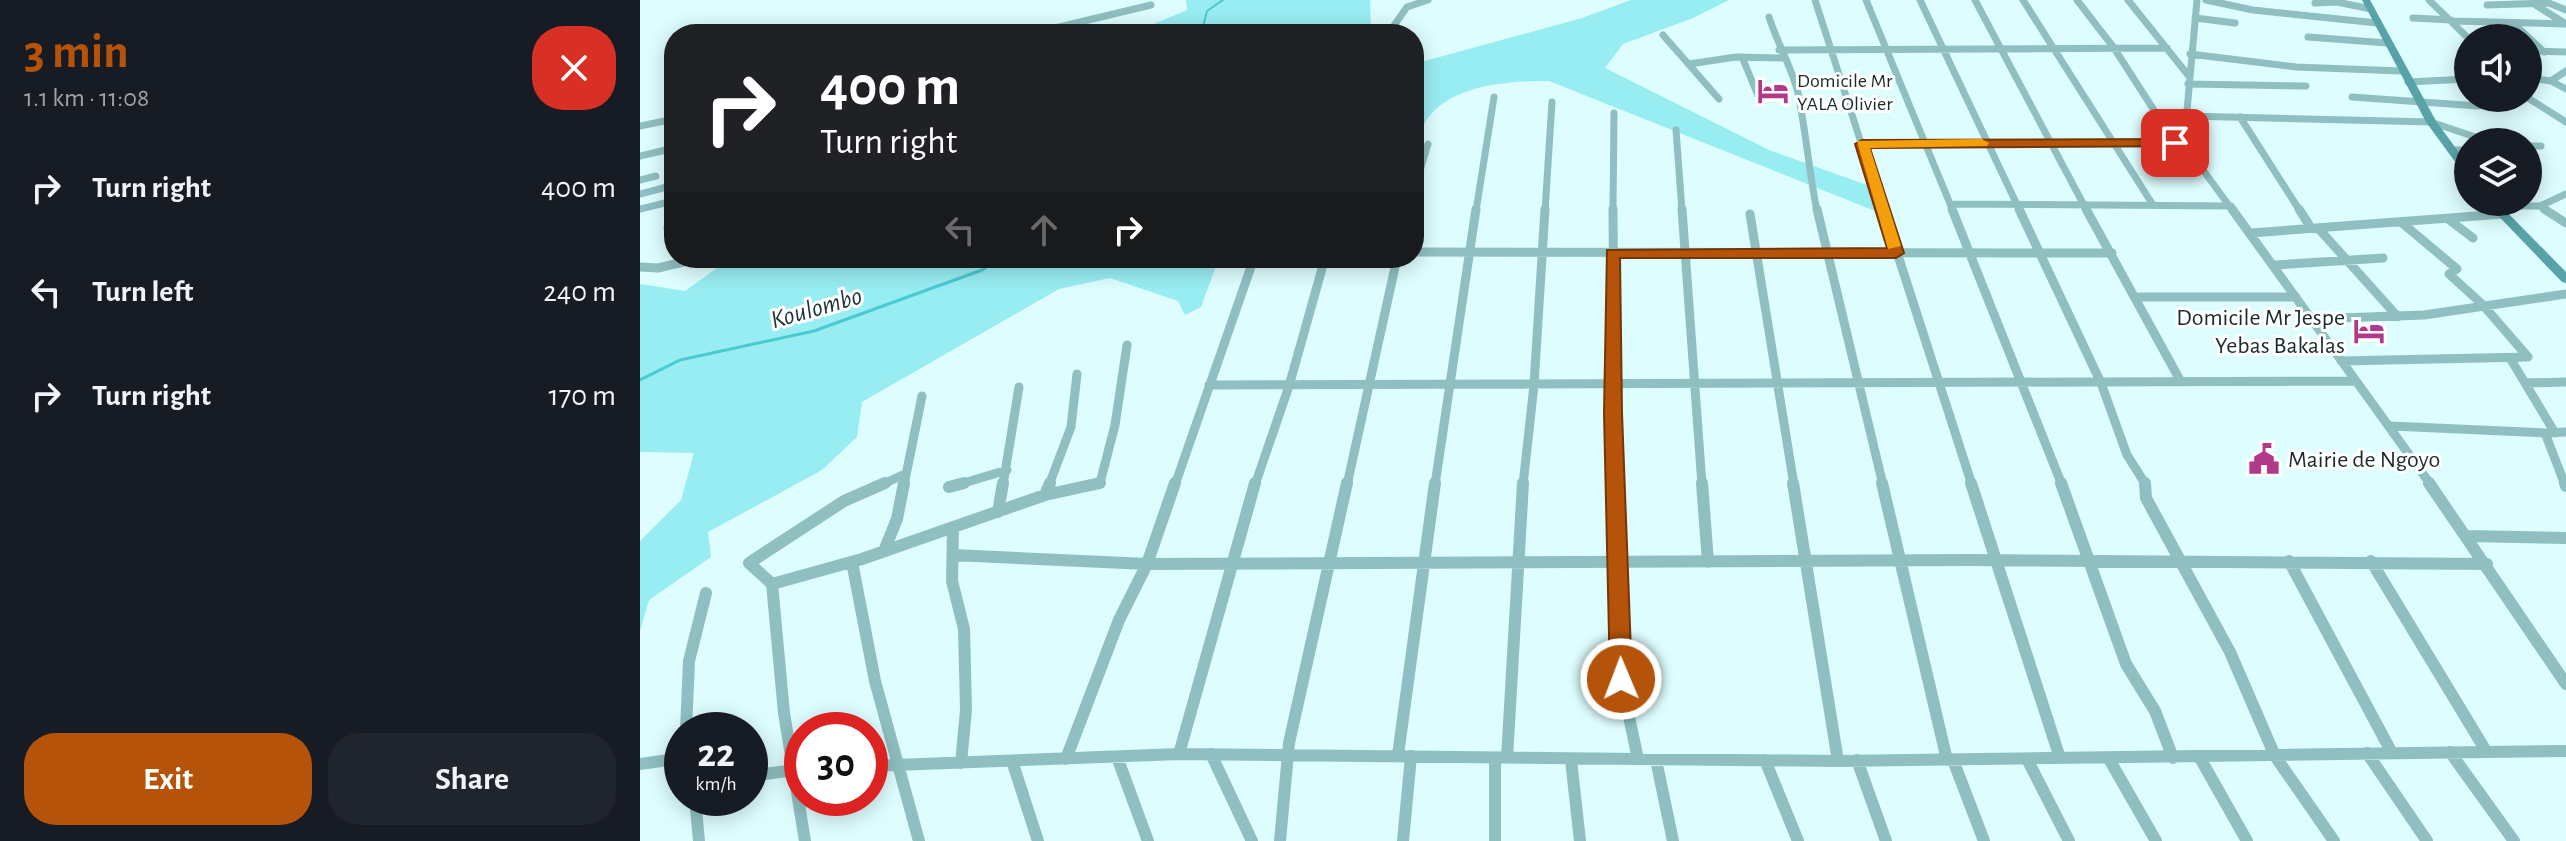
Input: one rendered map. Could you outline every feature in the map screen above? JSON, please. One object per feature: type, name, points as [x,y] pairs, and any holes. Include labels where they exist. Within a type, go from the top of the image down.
[{"type":"street","points":[[1395,24],[1407,7],[1428,0]]},
{"type":"street","points":[[1815,0],[2060,758]]},
{"type":"street","points":[[1866,0],[2092,563],[2126,664],[2155,711],[2173,758]]},
{"type":"street","points":[[1920,0],[2101,383],[2127,455],[2146,485],[2146,498],[2230,652],[2275,756],[2334,841]]},
{"type":"street","points":[[1975,0],[2181,382]]},
{"type":"street","points":[[2023,0],[2153,205]]},
{"type":"street","points":[[2077,0],[2114,48],[2179,144],[2231,206],[2355,381],[2391,426],[2566,684]]},
{"type":"street","points":[[2128,0],[2188,75]]},
{"type":"street","points":[[2179,144],[2186,116],[2197,0]]},
{"type":"street","points":[[2206,0],[2253,10],[2377,23]]},
{"type":"street","points":[[2429,0],[2454,24]]},
{"type":"street","points":[[1117,12],[1122,1]]},
{"type":"street","points":[[2487,5],[2546,1],[2566,10]]},
{"type":"street","points":[[2315,3],[2368,4],[2401,71],[2431,122],[2453,150]]},
{"type":"street","points":[[2534,4],[2566,24]]},
{"type":"street","points":[[1068,24],[1151,5]]},
{"type":"street","points":[[1769,17],[1781,54],[1798,90],[1802,134],[1826,253],[1950,760],[1984,841]]},
{"type":"street","points":[[2195,18],[2235,23]]},
{"type":"street","points":[[2413,18],[2566,24]]},
{"type":"street","points":[[2513,23],[2544,52],[2566,52]]},
{"type":"street","points":[[1663,35],[1719,99]]},
{"type":"street","points":[[2308,37],[2387,43]]},
{"type":"street","points":[[1689,64],[1832,48],[2167,48]]},
{"type":"street","points":[[2190,54],[2296,67],[2401,71]]},
{"type":"street","points":[[1742,57],[1759,98]]},
{"type":"street","points":[[2551,81],[2566,71]]},
{"type":"street","points":[[2542,80],[2566,89]]},
{"type":"street","points":[[2408,82],[2454,81]]},
{"type":"street","points":[[2188,84],[2306,86]]},
{"type":"street","points":[[1403,841],[1404,756],[1426,563],[1449,384],[1494,97]]},
{"type":"street","points":[[2352,97],[2454,104]]},
{"type":"street","points":[[1495,841],[1534,385],[1552,102]]},
{"type":"street","points":[[2542,107],[2566,122]]},
{"type":"street","points":[[1614,113],[1612,384],[1621,679],[1638,759]]},
{"type":"street","points":[[2186,116],[2431,122],[2454,130]]},
{"type":"street","points":[[2240,117],[2315,228],[2398,317]]},
{"type":"street","points":[[640,126],[664,121]]},
{"type":"street","points":[[1676,130],[1708,562]]},
{"type":"street","points":[[1424,157],[1428,144]]},
{"type":"street","points":[[1862,144],[2179,144]]},
{"type":"street","points":[[640,156],[664,150]]},
{"type":"street","points":[[640,180],[656,176]]},
{"type":"street","points":[[640,194],[664,187]]},
{"type":"street","points":[[2542,205],[2566,194]]},
{"type":"street","points":[[640,209],[664,203]]},
{"type":"street","points":[[1950,204],[2231,206]]},
{"type":"street","points":[[2542,207],[2566,223]]},
{"type":"street","points":[[1750,214],[1784,445],[1808,560],[1838,761]]},
{"type":"street","points":[[2251,233],[2460,216]]},
{"type":"street","points":[[2506,216],[2566,279]]},
{"type":"street","points":[[2448,219],[2473,238]]},
{"type":"street","points":[[2341,361],[2528,357],[2483,305],[2449,274],[2457,269],[2401,222]]},
{"type":"street","points":[[1424,252],[1756,255],[2112,253]]},
{"type":"street","points":[[2275,265],[2383,258]]},
{"type":"street","points":[[640,267],[664,267]]},
{"type":"street","points":[[1066,759],[1119,620],[1147,564],[1250,268]]},
{"type":"street","points":[[1179,754],[1261,462],[1289,386],[1322,268]]},
{"type":"street","points":[[1280,841],[1288,753],[1395,268]]},
{"type":"street","points":[[2310,319],[2398,317],[2566,294]]},
{"type":"street","points":[[2135,297],[2296,297]]},
{"type":"street","points":[[772,584],[852,562],[1045,495],[1096,485],[1103,479],[1127,345]]},
{"type":"street","points":[[2510,358],[2555,433],[2566,486]]},
{"type":"street","points":[[1045,495],[1071,427],[1077,374]]},
{"type":"street","points":[[1209,385],[2021,385],[2355,381]]},
{"type":"street","points":[[2525,383],[2566,382]]},
{"type":"street","points":[[998,512],[1019,387]]},
{"type":"street","points":[[884,551],[897,519],[922,396]]},
{"type":"street","points":[[2391,426],[2555,433]]},
{"type":"street","points":[[949,487],[1007,470]]},
{"type":"street","points":[[785,712],[775,656],[772,584],[750,565],[750,560],[844,501],[905,474]]},
{"type":"street","points":[[953,529],[952,581],[964,629],[966,710],[961,763]]},
{"type":"street","points":[[2468,536],[2566,538]]},
{"type":"street","points":[[953,555],[1147,564],[1808,560],[2487,564]]},
{"type":"street","points":[[2289,561],[2392,753]]},
{"type":"street","points":[[2371,561],[2486,751]]},
{"type":"street","points":[[852,562],[875,681],[919,841]]},
{"type":"street","points":[[684,712],[682,699],[691,645],[706,593]]},
{"type":"street","points":[[888,765],[1288,753],[1571,760],[1838,761],[2566,751]]},
{"type":"street","points":[[2450,752],[2514,841]]},
{"type":"street","points":[[2367,753],[2427,841]]},
{"type":"street","points":[[1211,754],[1252,841]]},
{"type":"street","points":[[1117,757],[1148,841]]},
{"type":"street","points":[[2200,758],[2247,841]]},
{"type":"street","points":[[2027,759],[2069,841]]},
{"type":"street","points":[[2109,759],[2156,841]]},
{"type":"street","points":[[1571,760],[1580,841]]},
{"type":"street","points":[[1656,760],[1673,841]]},
{"type":"street","points":[[1765,760],[1798,841]]},
{"type":"street","points":[[1857,760],[1886,841]]},
{"type":"street","points":[[640,764],[664,761]]},
{"type":"street","points":[[1012,761],[1038,841]]},
{"type":"street","points":[[697,816],[699,841]]},
{"type":"street","points":[[802,816],[805,841]]},
{"type":"shaded area","points":[[1186,0],[1370,0],[1371,24],[1154,24],[1187,10]]},
{"type":"shaded area","points":[[1631,0],[1729,0],[1693,18],[1623,44],[1605,68],[1769,150],[1878,189],[1880,213],[1549,81],[1502,83],[1471,90],[1443,104],[1424,123],[1424,61],[1582,18]]},
{"type":"shaded area","points":[[717,268],[1215,268],[1201,307],[1185,315],[1178,301],[1110,278],[1059,289],[862,402],[857,437],[822,470],[708,532],[711,557],[649,600],[640,631],[640,541],[681,500],[694,453],[640,452],[640,284],[685,291]]},
{"type":"waterway","name":"Koulombo","points":[[1204,24],[1207,11],[1223,0]]},
{"type":"waterway","name":"Koulombo","points":[[640,380],[680,360],[814,331],[985,268]]},
{"type":"slow traffic","points":[[1894,246],[1862,144],[1982,143]]},
{"type":"place","name":"Domicile Mr YALA Olivier","points":[[1773,91]]},
{"type":"place","name":"Domicile Mr Jespe Yebas Bakalas","points":[[2369,331]]},
{"type":"place","name":"Mairie de Ngoyo","points":[[2264,459]]},
{"type":"route","points":[[1621,679],[1614,470],[1612,254],[1896,253],[1862,144],[2175,143]]}]
